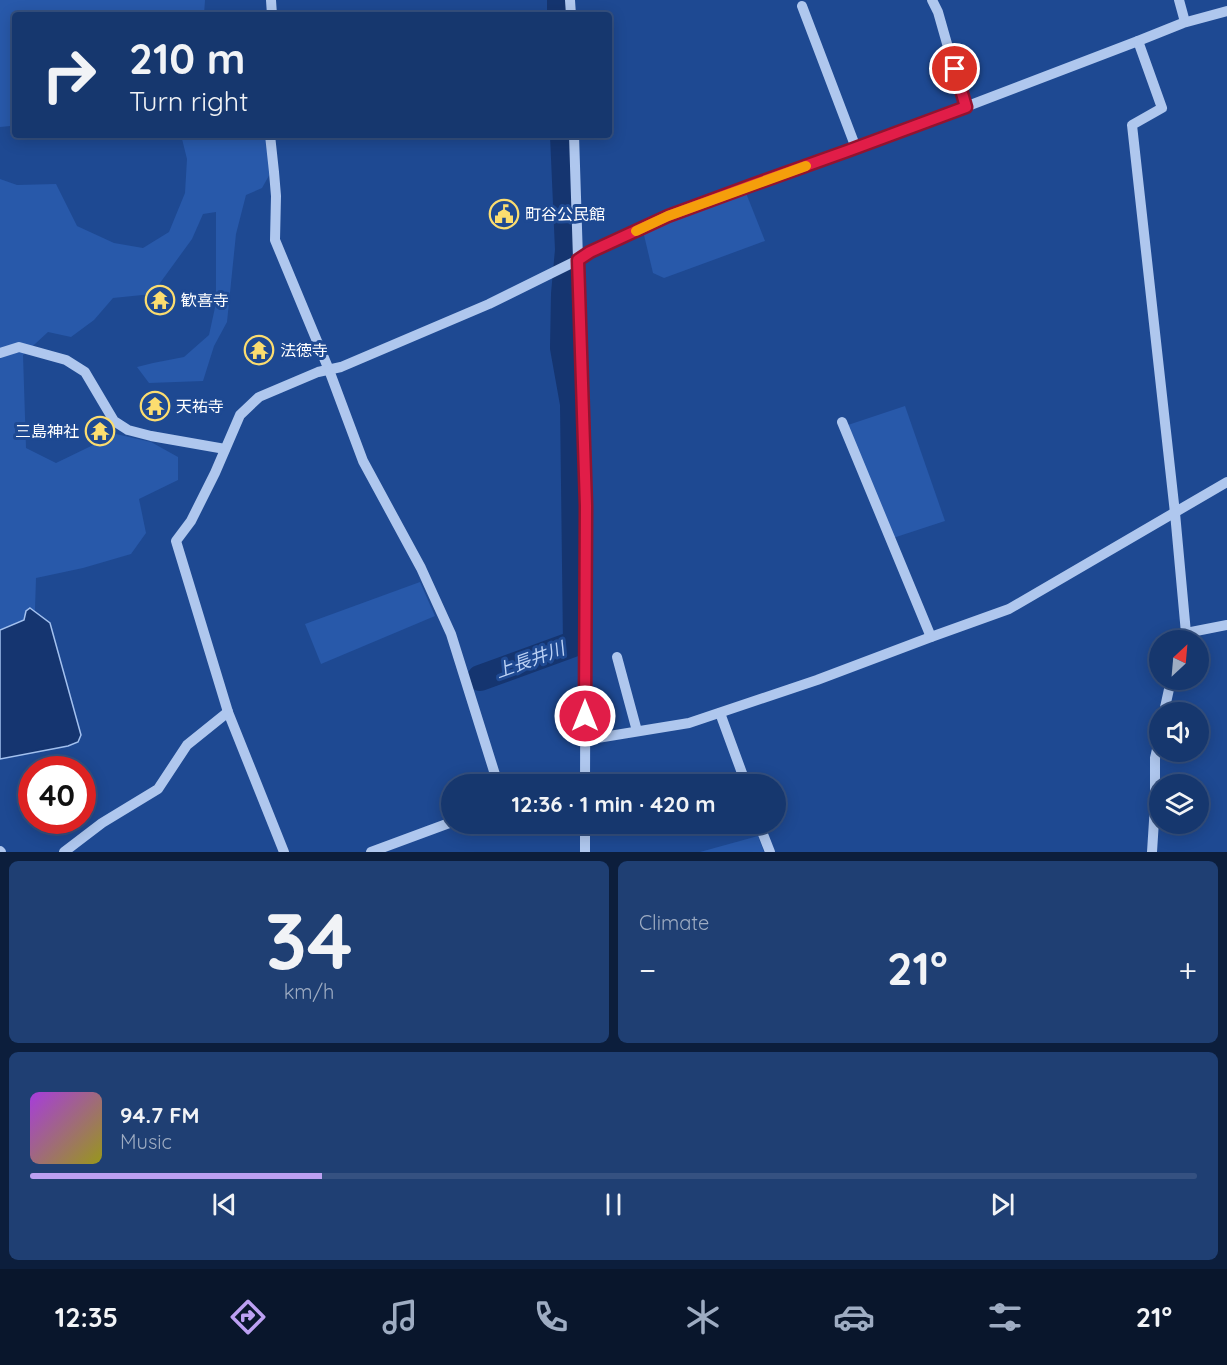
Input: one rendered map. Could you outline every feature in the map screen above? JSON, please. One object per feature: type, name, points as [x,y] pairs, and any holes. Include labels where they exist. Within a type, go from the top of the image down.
[{"type":"street","points":[[933,0],[966,107]]},
{"type":"street","points":[[1179,0],[1185,22]]},
{"type":"street","points":[[802,6],[856,148]]},
{"type":"street","points":[[284,852],[228,712],[176,541],[191,521],[240,415],[259,397],[318,372],[341,367],[489,304],[590,252],[668,216],[966,107],[1185,22],[1227,11]]},
{"type":"street","points":[[1138,41],[1162,108],[1132,125],[1175,513],[1184,630]]},
{"type":"street","points":[[270,138],[275,184],[275,240],[329,370],[363,461],[421,568],[451,634],[495,774]]},
{"type":"street","points":[[574,138],[586,506],[585,774]]},
{"type":"street","points":[[0,353],[19,347],[66,360],[85,372],[114,421],[128,430],[225,449]]},
{"type":"street","points":[[842,422],[931,637]]},
{"type":"street","points":[[585,740],[689,723],[818,680],[1008,609],[1227,482]]},
{"type":"street","points":[[1209,631],[1227,626]]},
{"type":"street","points":[[617,657],[637,731]]},
{"type":"street","points":[[64,852],[102,824],[158,789],[187,745],[228,712]]},
{"type":"street","points":[[720,713],[742,774]]},
{"type":"street","points":[[1152,852],[1155,762]]},
{"type":"street","points":[[371,852],[441,826]]},
{"type":"street","points":[[585,834],[585,852]]},
{"type":"street","points":[[763,834],[770,852]]},
{"type":"shaded area","points":[[0,0],[205,0],[204,12],[12,12],[12,124],[0,127]]},
{"type":"shaded area","points":[[182,138],[267,138],[271,172],[262,188],[246,195],[236,234],[227,322],[214,346],[203,381],[149,383],[137,367],[184,357],[209,335],[216,303],[216,212],[203,214],[192,239],[152,294],[113,298],[94,320],[71,337],[48,332],[23,355],[26,448],[56,463],[116,434],[151,442],[178,457],[178,480],[139,499],[146,533],[131,554],[83,568],[36,578],[34,640],[0,653],[0,179],[17,185],[56,184],[77,226],[114,243],[143,248],[169,232],[185,193],[187,159]]},
{"type":"shaded area","points":[[746,193],[765,241],[664,278],[653,273],[644,235],[653,228]]},
{"type":"shaded area","points":[[905,406],[945,521],[893,538],[848,425]]},
{"type":"shaded area","points":[[420,582],[435,616],[321,664],[305,624]]},
{"type":"shaded area","points":[[30,608],[50,623],[81,735],[78,742],[68,746],[0,759],[0,630],[24,620],[26,611]]},
{"type":"shaded area","points":[[758,836],[764,852],[700,852]]},
{"type":"waterway","name":"上長井川","points":[[560,0],[560,12]]},
{"type":"waterway","name":"上長井川","points":[[480,678],[576,643],[573,404],[563,348],[568,250],[563,138]]},
{"type":"slow traffic","points":[[636,231],[668,216],[806,166]]},
{"type":"place","name":"町谷公民館","points":[[504,214]]},
{"type":"place","name":"歓喜寺","points":[[160,300]]},
{"type":"place","name":"法徳寺","points":[[259,350]]},
{"type":"place","name":"天祐寺","points":[[155,406]]},
{"type":"place","name":"三島神社","points":[[100,431]]},
{"type":"route","points":[[585,716],[586,506],[578,260],[590,252],[668,216],[966,107],[955,69]]}]
